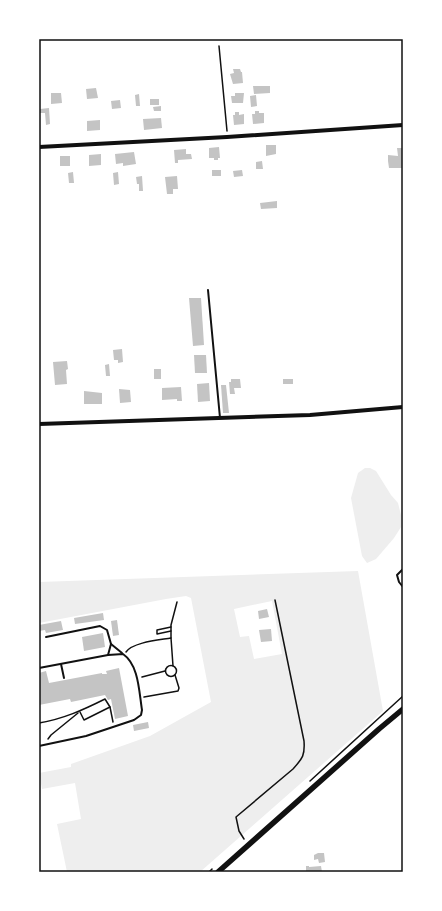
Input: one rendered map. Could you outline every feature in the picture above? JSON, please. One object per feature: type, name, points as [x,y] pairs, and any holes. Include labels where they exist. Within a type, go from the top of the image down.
[{"type":"main road","points":[[218,872],[403,709]]},
{"type":"main road","points":[[379,729],[403,715]]},
{"type":"street","points":[[39,147],[228,137],[403,125]]},
{"type":"street","points":[[39,424],[310,415],[403,408]]},
{"type":"lane","points":[[208,290],[220,418]]},
{"type":"lane","points":[[403,569],[397,575],[397,578],[403,587]]},
{"type":"lane","points":[[46,637],[100,626],[107,630],[111,644],[108,655]]},
{"type":"lane","points":[[39,746],[86,736],[134,720],[140,715],[142,710],[133,664],[111,644]]},
{"type":"lane","points":[[39,668],[108,655],[123,654]]},
{"type":"lane","points":[[61,664],[64,678]]},
{"type":"path","points":[[219,46],[228,137]]},
{"type":"path","points":[[248,845],[240,834],[236,816],[294,769],[301,760],[304,751],[304,741],[275,600]]},
{"type":"path","points":[[140,698],[178,692],[179,688],[175,675],[176,670],[172,666],[171,627],[178,602]]},
{"type":"path","points":[[171,627],[156,630],[157,634],[171,631]]},
{"type":"path","points":[[123,654],[128,649],[138,644],[171,638]]},
{"type":"path","points":[[137,679],[165,671],[168,667],[172,666]]},
{"type":"path","points":[[165,671],[166,674],[170,676],[175,675]]},
{"type":"path","points":[[308,783],[403,696]]},
{"type":"path","points":[[39,723],[59,720],[80,712],[105,699],[110,707],[115,726]]},
{"type":"path","points":[[80,712],[84,720],[110,707]]},
{"type":"path","points":[[48,744],[48,740],[51,735],[80,712]]},
{"type":"shaded area","points":[[365,468],[370,468],[376,471],[391,495],[398,503],[401,515],[401,527],[394,538],[376,559],[367,563],[362,556],[351,498],[358,473]]},
{"type":"shaded area","points":[[358,571],[383,711],[200,872],[67,872],[57,824],[81,819],[75,783],[42,789],[39,773],[71,767],[71,764],[150,736],[211,702],[191,598],[186,596],[166,599],[39,623],[39,582]],"holes":[[[272,601],[282,654],[254,659],[249,636],[240,637],[234,609]]]},
{"type":"building","points":[[233,69],[240,69],[242,72],[243,83],[233,84],[230,74],[234,73]]},
{"type":"building","points":[[253,86],[270,86],[270,93],[254,94]]},
{"type":"building","points":[[96,88],[98,98],[87,99],[86,89]]},
{"type":"building","points":[[51,93],[61,93],[62,103],[51,104]]},
{"type":"building","points":[[235,93],[244,93],[243,103],[232,103],[231,96],[235,96]]},
{"type":"building","points":[[139,94],[140,106],[136,106],[135,95]]},
{"type":"building","points":[[256,95],[257,106],[251,107],[250,96]]},
{"type":"building","points":[[150,99],[159,99],[159,105],[150,105]]},
{"type":"building","points":[[120,100],[121,108],[112,109],[111,101]]},
{"type":"building","points":[[161,106],[161,111],[154,111],[153,107]]},
{"type":"building","points":[[49,108],[50,124],[46,125],[45,113],[40,113],[40,109]]},
{"type":"building","points":[[255,111],[264,113],[264,123],[253,124],[252,114],[255,114]]},
{"type":"building","points":[[235,112],[239,112],[239,115],[244,114],[244,124],[234,125],[233,115],[235,115]]},
{"type":"building","points":[[161,118],[162,128],[144,130],[143,119]]},
{"type":"building","points":[[100,120],[100,130],[87,131],[87,121]]},
{"type":"building","points":[[266,145],[276,145],[276,154],[266,156]]},
{"type":"building","points":[[219,147],[220,158],[218,158],[218,160],[214,160],[214,158],[209,158],[209,148]]},
{"type":"building","points":[[397,148],[403,148],[403,168],[389,168],[388,155],[398,156]]},
{"type":"building","points":[[186,149],[186,154],[191,154],[192,159],[178,160],[178,163],[175,163],[174,150]]},
{"type":"building","points":[[134,152],[136,164],[123,166],[123,163],[116,164],[115,154]]},
{"type":"building","points":[[101,154],[101,165],[89,166],[89,155]]},
{"type":"building","points":[[60,156],[70,156],[70,166],[60,166]]},
{"type":"building","points":[[262,161],[263,169],[256,169],[256,162]]},
{"type":"building","points":[[212,170],[221,170],[221,176],[212,176]]},
{"type":"building","points":[[242,170],[243,176],[234,177],[233,171]]},
{"type":"building","points":[[73,172],[74,183],[69,183],[68,173]]},
{"type":"building","points":[[118,172],[119,184],[114,185],[113,173]]},
{"type":"building","points":[[142,176],[143,191],[139,191],[139,184],[137,184],[136,177]]},
{"type":"building","points":[[177,176],[178,189],[173,189],[173,194],[167,194],[165,177]]},
{"type":"building","points":[[277,201],[277,208],[261,209],[260,203]]},
{"type":"building","points":[[189,298],[201,298],[204,345],[193,346]]},
{"type":"building","points":[[122,349],[123,362],[118,363],[118,360],[114,360],[113,350]]},
{"type":"building","points":[[194,355],[206,355],[207,373],[195,373]]},
{"type":"building","points":[[67,361],[67,384],[55,385],[53,362]]},
{"type":"building","points":[[109,364],[110,376],[106,376],[105,365]]},
{"type":"building","points":[[154,369],[161,369],[161,379],[154,379]]},
{"type":"building","points":[[231,379],[240,379],[241,388],[234,388],[235,394],[230,394],[229,382],[231,382]]},
{"type":"building","points":[[283,379],[293,379],[293,384],[283,384]]},
{"type":"building","points":[[209,383],[210,401],[198,402],[197,384]]},
{"type":"building","points":[[221,385],[226,385],[229,413],[223,413]]},
{"type":"building","points":[[181,387],[182,401],[177,401],[177,399],[162,400],[162,388]]},
{"type":"building","points":[[119,389],[130,390],[131,402],[120,403]]},
{"type":"building","points":[[84,391],[102,393],[102,404],[84,404]]},
{"type":"building","points":[[267,609],[269,617],[259,619],[258,611]]},
{"type":"building","points":[[103,613],[104,620],[75,624],[74,618]]},
{"type":"building","points":[[117,620],[119,635],[113,636],[111,621]]},
{"type":"building","points":[[61,621],[63,630],[46,633],[45,630],[39,631],[39,625]]},
{"type":"building","points":[[271,629],[272,641],[261,642],[259,630]]},
{"type":"building","points":[[103,633],[105,647],[84,651],[82,637]]},
{"type":"building","points":[[119,668],[128,716],[115,719],[111,699],[108,700],[105,695],[71,702],[70,699],[39,705],[39,673],[46,671],[49,683],[102,673],[107,674],[106,671]]},
{"type":"building","points":[[148,722],[149,728],[134,731],[133,725]]},
{"type":"building","points":[[324,853],[325,862],[319,863],[318,859],[314,860],[314,855]]},
{"type":"building","points":[[306,866],[321,866],[322,872],[306,872]]}]
